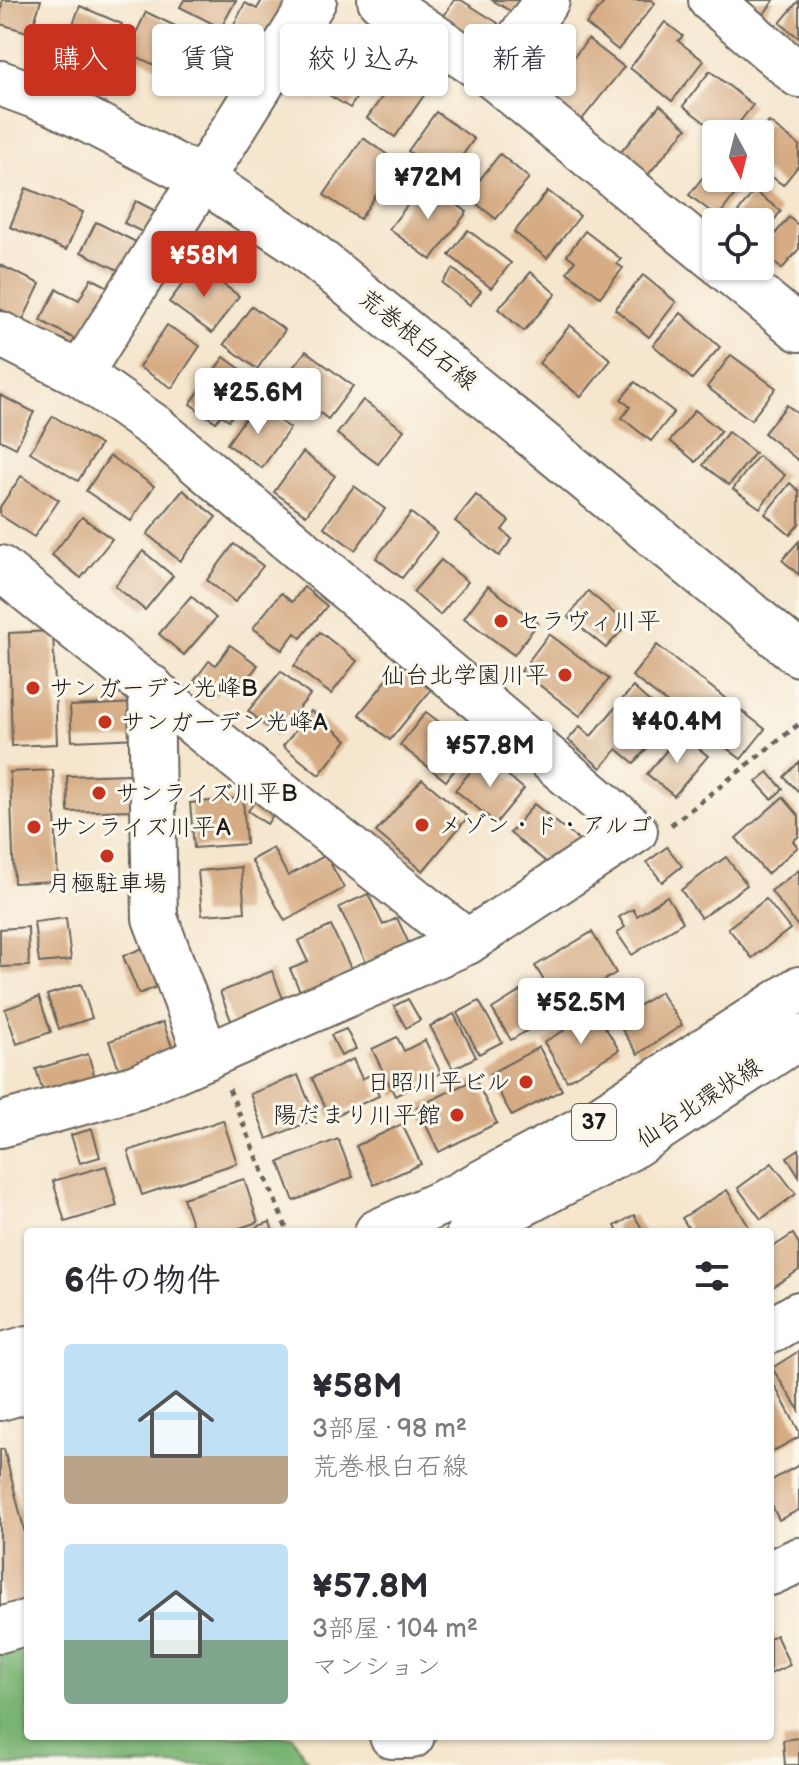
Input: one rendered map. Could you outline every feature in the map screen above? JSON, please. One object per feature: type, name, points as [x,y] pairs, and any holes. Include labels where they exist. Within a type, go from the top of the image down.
[{"type":"street","points":[[80,374],[314,0]]},
{"type":"street","points":[[380,0],[464,57]]},
{"type":"street","points":[[530,24],[547,0]]},
{"type":"street","points":[[711,0],[799,75]]},
{"type":"street","name":"荒巻根白石線","points":[[0,83],[54,103],[202,179],[298,243],[799,654]]},
{"type":"street","points":[[516,96],[702,248]]},
{"type":"street","points":[[740,280],[799,329]]},
{"type":"street","points":[[0,334],[80,374],[155,427],[635,831],[467,942],[137,1087],[2,1119]]},
{"type":"street","points":[[0,568],[467,942]]},
{"type":"street","points":[[151,687],[155,918],[211,1055]]},
{"type":"street","name":"仙台北環状線","points":[[386,1228],[460,1194],[586,1127],[799,989]]},
{"type":"street","name":"仙台北環状線","points":[[477,1228],[628,1149],[799,1037]]},
{"type":"street","points":[[774,1329],[799,1314]]},
{"type":"street","points":[[0,1356],[24,1349]]},
{"type":"street","points":[[0,1398],[24,1391]]},
{"type":"street","points":[[774,1571],[799,1560]]},
{"type":"street","points":[[0,1630],[24,1623]]},
{"type":"path","points":[[635,831],[668,827],[799,724]]},
{"type":"path","points":[[211,1055],[286,1228]]},
{"type":"green space","points":[[24,1644],[24,1740],[294,1740],[310,1765],[0,1765],[0,1650]]},
{"type":"building","points":[[2,0],[41,0],[34,24],[24,24],[24,31],[0,24]]},
{"type":"building","points":[[184,0],[236,0],[223,24],[213,24],[180,7]]},
{"type":"building","points":[[262,0],[290,0],[264,49],[264,24],[234,24],[245,3],[257,9]]},
{"type":"building","points":[[454,0],[461,0],[498,23],[464,24],[464,35],[441,21]]},
{"type":"building","points":[[492,0],[522,0],[514,13]]},
{"type":"building","points":[[606,0],[651,0],[655,3],[618,50],[586,24]]},
{"type":"building","points":[[738,0],[774,0],[761,18]]},
{"type":"building","points":[[799,0],[799,38],[780,23]]},
{"type":"building","points":[[80,6],[122,24],[73,24]]},
{"type":"building","points":[[146,12],[171,24],[152,24],[152,64],[136,56],[136,33]]},
{"type":"building","points":[[665,22],[683,36],[678,41],[704,61],[672,101],[630,68]]},
{"type":"building","points":[[588,39],[624,67],[580,122],[548,96],[576,96],[576,54]]},
{"type":"building","points":[[710,71],[753,105],[741,120],[702,120],[683,106]]},
{"type":"building","points":[[330,96],[357,96],[350,108]]},
{"type":"building","points":[[383,96],[424,96],[395,137],[367,118]]},
{"type":"building","points":[[660,105],[687,128],[647,176],[620,153]]},
{"type":"building","points":[[436,112],[474,139],[446,178],[408,151]]},
{"type":"building","points":[[774,126],[799,145],[799,165],[783,185],[774,178]]},
{"type":"building","points":[[363,138],[398,162],[360,219],[324,195]]},
{"type":"building","points":[[500,154],[529,178],[496,219],[467,196]]},
{"type":"building","points":[[702,178],[702,192],[737,192],[725,208],[706,208],[689,195]]},
{"type":"building","points":[[426,181],[467,212],[431,260],[389,229]]},
{"type":"building","points":[[26,188],[83,212],[66,250],[10,227]]},
{"type":"building","points":[[548,191],[580,216],[547,258],[514,232]]},
{"type":"building","points":[[755,192],[781,211],[774,220],[774,208],[741,208]]},
{"type":"building","points":[[136,201],[165,216],[154,238],[124,223]]},
{"type":"building","points":[[789,217],[799,226],[799,249],[782,269],[774,262],[774,235]]},
{"type":"building","points":[[96,222],[144,246],[128,275],[81,252]]},
{"type":"building","points":[[468,230],[511,263],[491,288],[449,255]]},
{"type":"building","points":[[585,231],[621,259],[617,264],[623,268],[600,297],[567,272],[575,261],[567,255]]},
{"type":"building","points":[[0,265],[40,284],[23,320],[0,309]]},
{"type":"building","points":[[197,265],[239,296],[212,333],[169,302]]},
{"type":"building","points":[[453,269],[481,291],[470,305],[442,283]]},
{"type":"building","points":[[531,272],[556,294],[524,331],[498,309]]},
{"type":"building","points":[[643,275],[676,302],[649,337],[615,309]]},
{"type":"building","points":[[91,278],[120,293],[91,348],[40,320],[57,289],[79,300]]},
{"type":"building","points":[[252,306],[285,330],[257,369],[224,344]]},
{"type":"building","points":[[681,313],[720,347],[692,379],[653,345]]},
{"type":"building","points":[[167,325],[200,346],[172,388],[139,367]]},
{"type":"building","points":[[570,325],[611,360],[581,397],[539,363]]},
{"type":"building","points":[[306,351],[353,386],[328,419],[281,383]]},
{"type":"building","points":[[731,355],[776,388],[751,420],[707,387]]},
{"type":"building","points":[[224,357],[257,381],[229,420],[221,415],[216,422],[190,404]]},
{"type":"building","points":[[635,382],[674,412],[651,441],[622,418],[630,407],[621,399]]},
{"type":"building","points":[[0,395],[34,412],[16,448],[0,440]]},
{"type":"building","points":[[363,400],[404,430],[378,464],[337,434]]},
{"type":"building","points":[[255,404],[290,428],[262,468],[227,444]]},
{"type":"building","points":[[787,405],[799,415],[799,461],[764,433]]},
{"type":"building","points":[[695,410],[721,431],[696,462],[670,441]]},
{"type":"building","points":[[53,416],[100,445],[78,481],[30,452]]},
{"type":"building","points":[[728,432],[755,453],[729,485],[703,465]]},
{"type":"building","points":[[303,452],[335,476],[306,515],[274,492]]},
{"type":"building","points":[[110,456],[154,486],[131,521],[86,491]]},
{"type":"building","points":[[758,456],[785,475],[760,508],[733,489]]},
{"type":"building","points":[[21,476],[59,500],[34,537],[0,515],[0,507]]},
{"type":"building","points":[[790,483],[799,491],[799,524],[790,535],[765,514]]},
{"type":"building","points":[[354,486],[385,509],[355,550],[324,527]]},
{"type":"building","points":[[183,490],[216,517],[180,561],[147,534]]},
{"type":"building","points":[[476,495],[509,521],[502,530],[512,539],[499,556],[455,521]]},
{"type":"building","points":[[411,513],[437,533],[402,578],[376,558]]},
{"type":"building","points":[[82,517],[112,539],[81,578],[52,555]]},
{"type":"building","points":[[799,541],[799,575],[782,560]]},
{"type":"building","points":[[234,544],[263,566],[235,602],[207,580]]},
{"type":"building","points":[[143,551],[173,576],[145,610],[115,586]]},
{"type":"building","points":[[441,560],[468,582],[440,615],[413,592]]},
{"type":"building","name":"セラヴィ川平","points":[[488,586],[538,623],[514,655],[464,618]]},
{"type":"building","points":[[304,587],[327,606],[301,638],[295,633],[282,650],[253,628],[281,593],[292,602]]},
{"type":"building","points":[[588,591],[627,624],[606,648],[568,617]]},
{"type":"building","points":[[191,596],[216,618],[184,655],[159,634]]},
{"type":"building","name":"サンガーデン光峰B","points":[[53,631],[57,744],[12,746],[9,633]]},
{"type":"building","points":[[320,632],[357,661],[331,694],[294,666]]},
{"type":"building","name":"仙台北学園川平","points":[[549,634],[609,679],[580,716],[521,671]]},
{"type":"building","points":[[230,645],[258,665],[242,686],[229,677],[215,696],[194,681],[209,661],[216,665]]},
{"type":"building","points":[[657,645],[765,729],[741,759],[632,676]]},
{"type":"building","points":[[399,665],[431,690],[390,740],[359,714]]},
{"type":"building","points":[[281,671],[310,695],[277,735],[248,711]]},
{"type":"building","points":[[633,687],[671,721],[634,763],[617,749],[601,768],[568,740],[580,726],[591,736]]},
{"type":"building","name":"サンガーデン光峰A","points":[[139,703],[140,738],[72,741],[70,706]]},
{"type":"building","points":[[311,711],[347,740],[319,775],[283,746]]},
{"type":"building","points":[[426,712],[472,747],[446,781],[400,745]]},
{"type":"building","points":[[680,734],[708,756],[674,796],[647,774]]},
{"type":"building","points":[[484,755],[524,789],[496,823],[455,790]]},
{"type":"building","points":[[799,762],[799,792],[784,777]]},
{"type":"building","name":"サンライズ川平A","points":[[53,770],[58,881],[14,883],[10,772]]},
{"type":"building","points":[[768,772],[783,789],[772,799],[756,782]]},
{"type":"building","name":"サンライズ川平B","points":[[130,774],[131,810],[68,812],[67,776]]},
{"type":"building","name":"メゾン・ド・アルゴ","points":[[422,779],[468,817],[423,871],[376,832]]},
{"type":"building","points":[[261,793],[279,806],[267,824],[248,811]]},
{"type":"building","points":[[783,797],[799,816],[799,836],[793,841],[798,847],[767,874],[736,838]]},
{"type":"building","points":[[243,798],[246,844],[194,848],[190,803]]},
{"type":"building","points":[[534,804],[582,843],[559,872],[510,833]]},
{"type":"building","points":[[667,847],[682,866],[662,882],[647,862]]},
{"type":"building","points":[[273,848],[288,876],[326,855],[344,888],[285,921],[251,860]]},
{"type":"building","points":[[726,857],[747,885],[701,918],[681,890]]},
{"type":"building","points":[[241,867],[245,912],[202,915],[198,871]]},
{"type":"building","points":[[799,870],[799,928],[771,891]]},
{"type":"building","points":[[368,894],[383,925],[397,918],[413,952],[371,972],[339,907]]},
{"type":"building","points":[[667,896],[683,922],[632,955],[617,933],[625,927],[619,917],[633,909],[637,916]]},
{"type":"building","points":[[766,899],[790,929],[752,958],[728,928]]},
{"type":"building","points":[[66,918],[71,960],[39,963],[34,922]]},
{"type":"building","points":[[331,926],[356,979],[305,1002],[290,969],[308,962],[298,941]]},
{"type":"building","points":[[28,927],[29,966],[0,967],[0,929]]},
{"type":"building","points":[[592,932],[616,973],[560,1007],[535,966]]},
{"type":"building","points":[[155,943],[171,981],[139,994],[123,956]]},
{"type":"building","points":[[272,971],[288,1011],[236,1033],[220,992]]},
{"type":"building","points":[[81,984],[92,1018],[59,1029],[47,995]]},
{"type":"building","points":[[532,984],[552,1016],[511,1040],[492,1009]]},
{"type":"building","points":[[660,992],[682,1025],[638,1054],[616,1020]]},
{"type":"building","points":[[39,997],[51,1032],[17,1044],[5,1009]]},
{"type":"building","points":[[408,999],[420,1020],[406,1028],[394,1006]]},
{"type":"building","points":[[479,1001],[502,1042],[479,1054],[457,1013]]},
{"type":"building","points":[[596,1012],[619,1050],[567,1081],[544,1042]]},
{"type":"building","points":[[454,1014],[476,1057],[453,1069],[430,1026]]},
{"type":"building","points":[[163,1022],[176,1058],[122,1077],[109,1041]]},
{"type":"building","points":[[346,1029],[356,1049],[341,1056],[331,1035]]},
{"type":"building","points":[[397,1037],[404,1051],[425,1040],[441,1073],[395,1096],[372,1049]]},
{"type":"building","name":"日昭川平ビル","points":[[539,1047],[562,1090],[512,1116],[489,1074]]},
{"type":"building","points":[[88,1054],[97,1084],[45,1099],[36,1069]]},
{"type":"building","points":[[353,1059],[362,1079],[370,1075],[379,1096],[330,1118],[312,1078]]},
{"type":"building","points":[[298,1075],[316,1119],[267,1139],[250,1094]]},
{"type":"building","name":"陽だまり川平館","points":[[475,1079],[497,1123],[439,1152],[417,1107]]},
{"type":"building","points":[[223,1120],[237,1163],[142,1195],[128,1151]]},
{"type":"building","points":[[402,1124],[421,1164],[374,1185],[356,1146]]},
{"type":"building","points":[[92,1129],[100,1157],[80,1163],[71,1135]]},
{"type":"building","points":[[338,1139],[353,1177],[294,1201],[279,1162]]},
{"type":"building","points":[[799,1149],[799,1176],[787,1157]]},
{"type":"building","points":[[772,1163],[796,1194],[761,1219],[738,1188]]},
{"type":"building","points":[[106,1166],[117,1206],[65,1222],[53,1181]]},
{"type":"building","points":[[244,1179],[258,1222],[240,1228],[194,1228],[183,1198]]},
{"type":"building","points":[[727,1190],[749,1227],[688,1228],[682,1218]]},
{"type":"building","points":[[634,1215],[642,1228],[616,1228]]},
{"type":"building","points":[[270,1222],[272,1228],[253,1228]]},
{"type":"building","points":[[793,1234],[799,1244],[799,1270],[774,1286],[774,1246]]},
{"type":"building","points":[[799,1351],[799,1410],[774,1371],[774,1367]]},
{"type":"building","points":[[774,1384],[799,1431],[799,1437],[774,1451]]},
{"type":"building","points":[[4,1449],[24,1529],[24,1607],[0,1613],[0,1450]]},
{"type":"building","points":[[799,1465],[799,1510],[779,1520],[774,1510],[774,1479]]},
{"type":"building","points":[[774,1636],[790,1665],[774,1672]]},
{"type":"building","points":[[799,1738],[799,1765],[785,1765],[783,1740]]},
{"type":"place","name":"セラヴィ川平","points":[[501,621]]},
{"type":"place","name":"仙台北学園川平","points":[[565,675]]},
{"type":"place","name":"サンガーデン光峰B","points":[[33,688]]},
{"type":"place","name":"サンガーデン光峰A","points":[[105,722]]},
{"type":"place","name":"サンライズ川平B","points":[[99,793]]},
{"type":"place","name":"メゾン・ド・アルゴ","points":[[422,825]]},
{"type":"place","name":"サンライズ川平A","points":[[34,827]]},
{"type":"place","name":"月極駐車場","points":[[107,856]]},
{"type":"place","name":"日昭川平ビル","points":[[526,1082]]},
{"type":"place","name":"陽だまり川平館","points":[[457,1115]]}]
